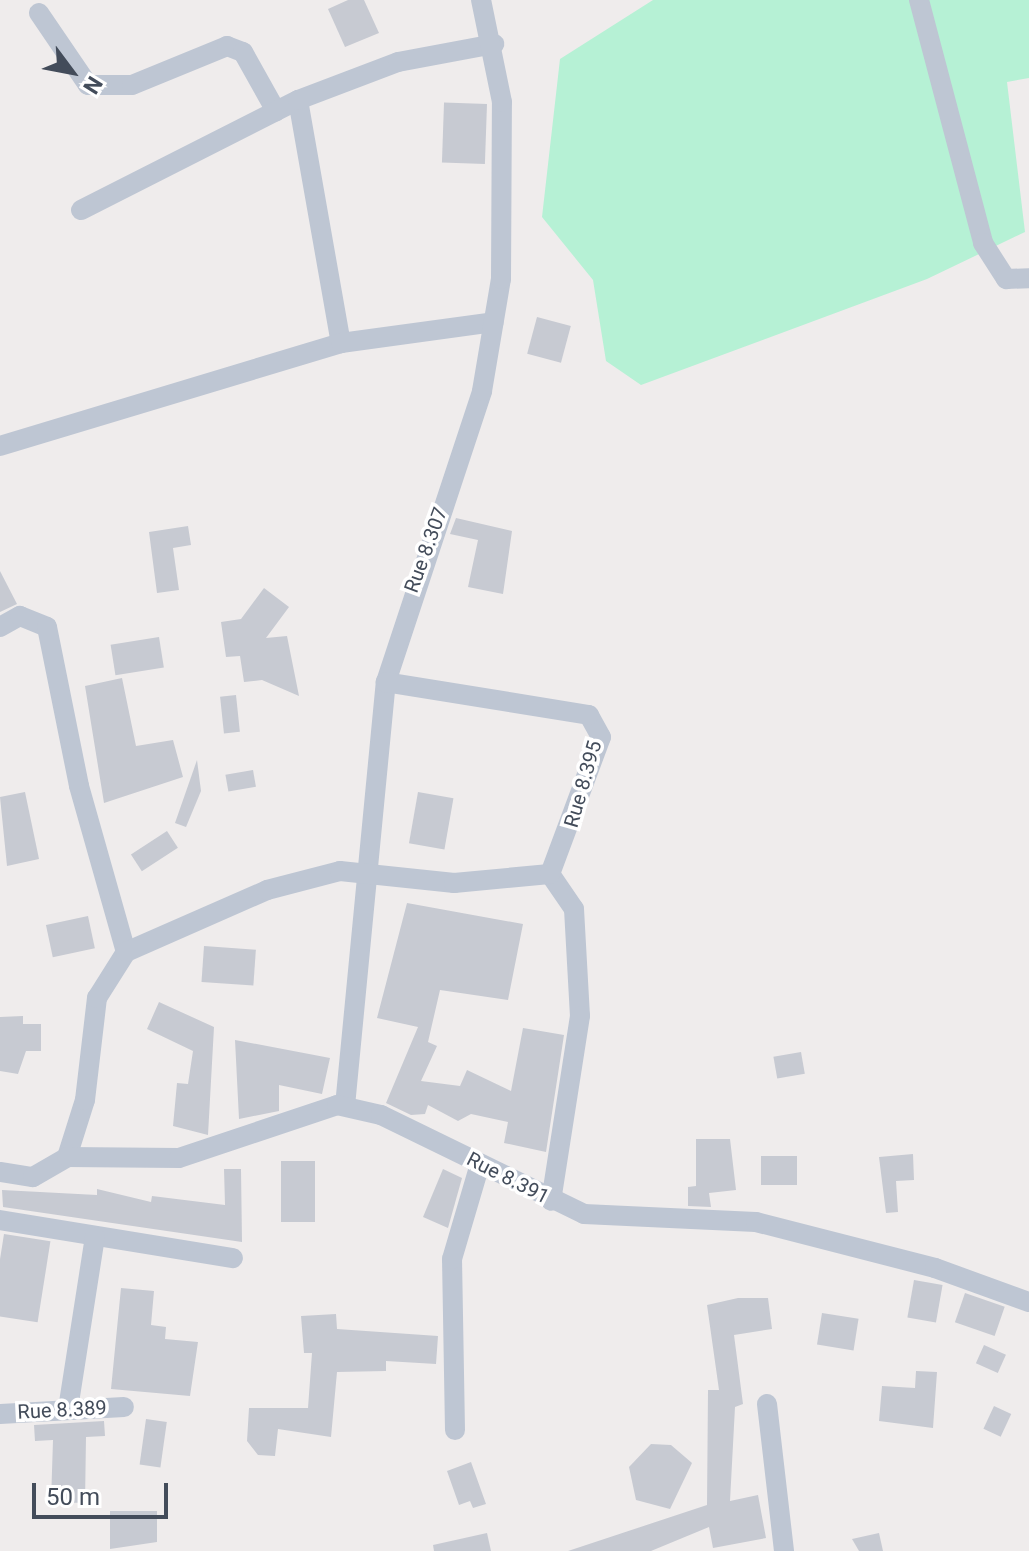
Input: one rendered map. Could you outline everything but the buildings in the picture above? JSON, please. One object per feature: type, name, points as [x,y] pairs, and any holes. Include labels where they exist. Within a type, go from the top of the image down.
[{"type":"street","name":"Rue 8.307","points":[[345,1106],[386,682],[482,391],[494,322],[505,179],[494,44],[481,0]]},
{"type":"street","points":[[919,0],[983,243],[1006,279],[1029,278]]},
{"type":"street","points":[[39,13],[88,85],[132,85],[227,46],[243,52],[276,111]]},
{"type":"street","points":[[81,210],[298,100],[398,62],[494,44]]},
{"type":"street","points":[[298,100],[341,343]]},
{"type":"street","points":[[0,446],[341,343],[494,322]]},
{"type":"street","points":[[0,627],[20,616],[47,627],[79,786],[126,952]]},
{"type":"street","name":"Rue 8.395","points":[[386,682],[589,715],[601,737],[550,874]]},
{"type":"street","points":[[0,1172],[33,1177],[67,1157],[85,1100],[97,998],[126,952],[267,890],[367,869],[454,883],[550,874],[574,909],[580,1016],[551,1201]]},
{"type":"street","name":"Rue 8.391","points":[[67,1157],[179,1158],[307,1111],[345,1106],[381,1115],[551,1201],[617,1219],[756,1222],[935,1268],[1029,1302]]},
{"type":"street","points":[[455,1430],[452,1259],[480,1164]]},
{"type":"street","points":[[0,1220],[233,1258]]},
{"type":"street","points":[[68,1409],[95,1237]]},
{"type":"street","points":[[767,1404],[784,1551]]},
{"type":"street","name":"Rue 8.389","points":[[0,1414],[124,1407]]},
{"type":"green space","points":[[653,0],[1029,0],[1029,78],[1007,82],[1025,232],[927,279],[641,385],[606,361],[593,280],[542,217],[560,59]]}]
